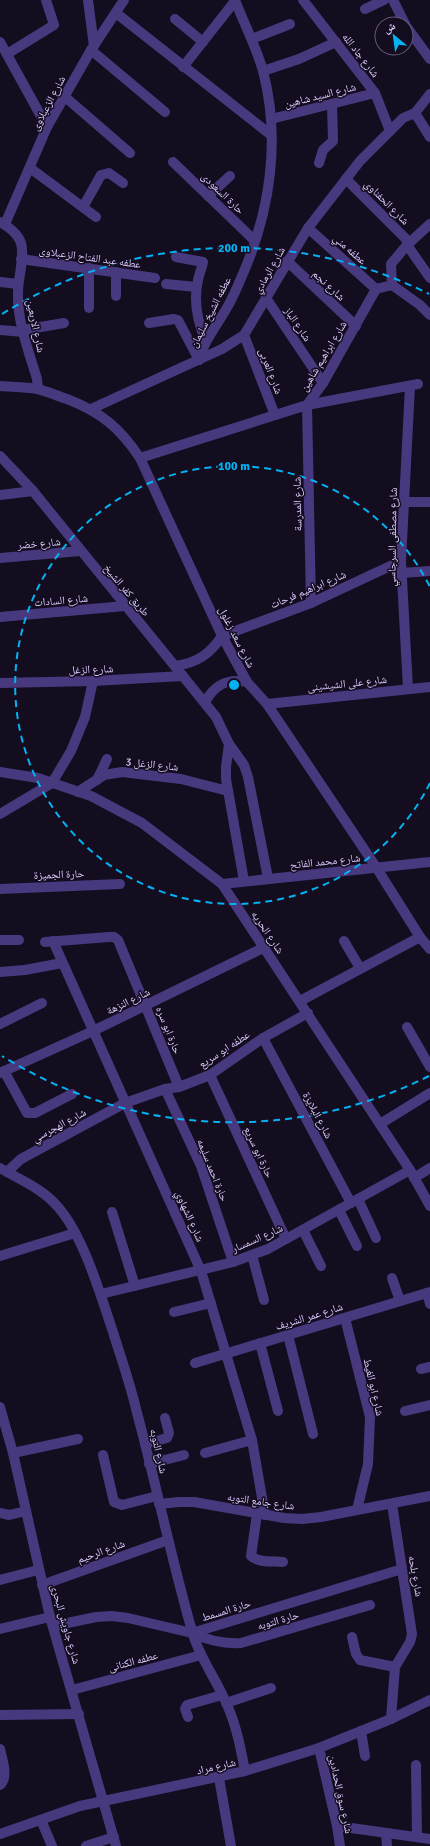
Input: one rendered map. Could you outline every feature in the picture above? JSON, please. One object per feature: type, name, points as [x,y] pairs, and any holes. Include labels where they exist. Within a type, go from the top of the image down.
[{"type":"street","points":[[7,54],[54,25],[46,0]]},
{"type":"street","points":[[88,0],[93,48],[165,112]]},
{"type":"street","name":"شارع الزعبلاوى","points":[[2,223],[30,168],[47,127],[93,48],[124,0]]},
{"type":"street","name":"شارع جاد الله","points":[[303,0],[375,93],[390,131]]},
{"type":"street","points":[[365,9],[384,0]]},
{"type":"street","points":[[393,0],[401,16]]},
{"type":"street","points":[[184,72],[203,42],[235,1]]},
{"type":"street","name":"عطفه الشيخ سليمان","points":[[200,360],[206,341],[229,304],[255,241],[270,184],[271,119],[263,71],[252,38],[235,1]]},
{"type":"street","points":[[116,13],[184,72],[271,136]]},
{"type":"street","points":[[175,19],[203,42]]},
{"type":"street","points":[[252,38],[290,24]]},
{"type":"street","points":[[414,37],[430,59]]},
{"type":"street","points":[[0,42],[47,127]]},
{"type":"street","points":[[263,71],[299,59],[336,42]]},
{"type":"street","name":"شارع السيد شاهين","points":[[271,119],[375,93]]},
{"type":"street","name":"شارع الرمادي","points":[[91,409],[200,360],[233,343],[244,335],[308,228],[360,161],[403,118],[415,113],[430,94]]},
{"type":"street","points":[[64,96],[130,153]]},
{"type":"street","points":[[318,162],[323,150],[333,141],[332,104]]},
{"type":"street","points":[[415,113],[430,137]]},
{"type":"street","name":"حارة السعودى","points":[[174,162],[255,241]]},
{"type":"street","points":[[30,168],[96,217]]},
{"type":"street","points":[[83,207],[101,175],[109,173],[123,184]]},
{"type":"street","points":[[208,196],[230,176]]},
{"type":"street","name":"شارع الحفناوي","points":[[346,179],[408,244],[427,267],[430,278]]},
{"type":"street","name":"شارع الاربعين","points":[[2,223],[14,233],[21,242],[21,259],[18,284],[19,309],[23,331],[37,379],[38,389]]},
{"type":"street","points":[[392,286],[391,264],[408,244],[430,224]]},
{"type":"street","name":"عطفه مني","points":[[308,228],[376,289]]},
{"type":"street","points":[[176,257],[202,261],[196,287],[197,316],[206,341]]},
{"type":"street","name":"عطفه عبد الفتاح الزعبلاوى","points":[[21,259],[155,278]]},
{"type":"street","name":"شارع نجم","points":[[287,261],[356,326]]},
{"type":"street","points":[[89,268],[89,308]]},
{"type":"street","points":[[116,272],[116,296]]},
{"type":"street","points":[[0,282],[18,284]]},
{"type":"street","points":[[166,284],[196,287]]},
{"type":"street","points":[[376,289],[392,286],[420,305],[430,315]]},
{"type":"street","name":"شارع ابراهيم شاهين","points":[[140,458],[307,405],[323,383],[376,289]]},
{"type":"street","name":"شارع الباز","points":[[266,298],[323,383]]},
{"type":"street","points":[[149,323],[174,319],[178,320],[200,360]]},
{"type":"street","points":[[0,330],[23,331],[64,323]]},
{"type":"street","name":"شارع العربى","points":[[244,335],[275,415]]},
{"type":"street","name":"شارع مصطفى السرجاسي","points":[[307,405],[414,385],[404,502],[401,560],[408,689]]},
{"type":"street","name":"شارع سعد زغلول","points":[[0,386],[38,389],[91,409],[110,422],[122,433],[140,458],[222,636],[247,682],[267,704],[430,949]]},
{"type":"street","name":"شارع المدرسة","points":[[307,405],[311,603]]},
{"type":"street","name":"طريق كفر الشيخ","points":[[0,456],[33,491],[80,551],[216,717],[229,744],[244,765],[248,777],[268,878]]},
{"type":"street","points":[[0,495],[33,491]]},
{"type":"street","points":[[404,502],[430,502]]},
{"type":"street","name":"شارع خضر","points":[[0,558],[80,551]]},
{"type":"street","name":"شارع ابراهيم فرحات","points":[[222,636],[311,603],[401,560]]},
{"type":"street","points":[[402,573],[430,571]]},
{"type":"street","name":"شارع السادات","points":[[0,618],[125,606]]},
{"type":"street","points":[[175,666],[198,660],[216,646],[222,636]]},
{"type":"street","name":"شارع الزغل","points":[[0,683],[93,681],[183,676]]},
{"type":"street","points":[[205,702],[210,692],[218,685],[227,681],[237,680],[247,682]]},
{"type":"street","points":[[0,814],[52,783],[71,752],[85,717],[93,681]]},
{"type":"street","name":"شارع على الشيشينى","points":[[267,704],[430,687]]},
{"type":"street","points":[[229,744],[226,768],[228,791],[244,881]]},
{"type":"street","points":[[96,780],[107,759]]},
{"type":"street","name":"شارع الحريه","points":[[0,772],[38,778],[91,796],[142,823],[222,884],[265,947],[380,1124],[412,1174],[430,1206]]},
{"type":"street","name":"شارع الزغل 3","points":[[78,792],[96,780],[113,773],[122,772],[181,779],[228,791]]},
{"type":"street","name":"شارع محمد الفاتح","points":[[222,884],[430,862]]},
{"type":"street","name":"حارة الجميزة","points":[[0,889],[120,884]]},
{"type":"street","points":[[300,1001],[420,936]]},
{"type":"street","name":"حارة ابو سره","points":[[49,942],[114,937],[118,940],[179,1087]]},
{"type":"street","points":[[0,940],[19,940]]},
{"type":"street","points":[[344,941],[360,968]]},
{"type":"street","name":"شارع الشهاوي","points":[[49,942],[62,963],[201,1270],[252,1440],[261,1514],[251,1556],[254,1559],[259,1560],[283,1562]]},
{"type":"street","name":"شارع النزهة","points":[[2,1072],[146,1006],[265,947]]},
{"type":"street","points":[[0,972],[25,970],[62,963]]},
{"type":"street","points":[[0,1024],[42,1003]]},
{"type":"street","name":"عطفه ابو سريع","points":[[125,1103],[165,1089],[179,1087],[210,1075],[263,1038],[308,1013]]},
{"type":"street","points":[[407,1027],[430,1067]]},
{"type":"street","name":"شارع البلايزة","points":[[263,1038],[376,1238]]},
{"type":"street","points":[[2,1072],[27,1113],[35,1112],[72,1094]]},
{"type":"street","name":"حارة ابو سريع","points":[[210,1075],[286,1239]]},
{"type":"street","name":"حارة احمد سليمه","points":[[165,1089],[201,1166],[233,1262]]},
{"type":"street","points":[[380,1124],[430,1093]]},
{"type":"street","name":"شارع الهجرسي","points":[[4,1170],[21,1159],[125,1103]]},
{"type":"street","name":"شارع السمسار","points":[[101,1294],[233,1262],[252,1255],[303,1230],[354,1201],[412,1174],[430,1168]]},
{"type":"street","name":"شارع التوبه","points":[[4,1170],[35,1186],[58,1207],[75,1233],[101,1294],[136,1408],[192,1633],[201,1655],[233,1719],[241,1745],[245,1772]]},
{"type":"street","points":[[339,1210],[357,1246]]},
{"type":"street","points":[[112,1212],[135,1286]]},
{"type":"street","points":[[303,1230],[321,1266]]},
{"type":"street","points":[[0,1256],[75,1233]]},
{"type":"street","points":[[252,1255],[264,1300]]},
{"type":"street","points":[[392,1278],[400,1301]]},
{"type":"street","points":[[429,1292],[430,1304]]},
{"type":"street","name":"شارع عمر الشريف","points":[[195,1363],[429,1292]]},
{"type":"street","points":[[174,1312],[211,1303]]},
{"type":"street","name":"شارع ابو الغيط","points":[[345,1318],[370,1417],[368,1464],[357,1510]]},
{"type":"street","points":[[288,1335],[313,1434]]},
{"type":"street","points":[[260,1343],[278,1411]]},
{"type":"street","points":[[405,1411],[430,1405]]},
{"type":"street","name":"شارع جاويش البحرى","points":[[0,1407],[2,1423],[13,1453],[38,1570],[51,1621],[115,1842]]},
{"type":"street","points":[[145,1444],[164,1439],[168,1436],[165,1418]]},
{"type":"street","points":[[13,1453],[78,1439]]},
{"type":"street","points":[[205,1453],[252,1440]]},
{"type":"street","name":"شارع جامع التوبه","points":[[103,1455],[114,1502],[122,1505],[158,1500],[194,1502],[261,1514],[302,1519],[430,1496]]},
{"type":"street","points":[[149,1464],[184,1455]]},
{"type":"street","name":"شارع بلحه","points":[[391,1719],[395,1667],[410,1642],[412,1634],[392,1504]]},
{"type":"street","points":[[0,1513],[9,1515],[26,1511]]},
{"type":"street","name":"شارع الرحيم","points":[[42,1585],[168,1540]]},
{"type":"street","name":"حارة المسمط","points":[[0,1629],[51,1621],[112,1616],[128,1618],[192,1633],[402,1569]]},
{"type":"street","points":[[0,1580],[38,1570]]},
{"type":"street","name":"حارة التوبه","points":[[192,1633],[219,1643],[241,1643],[370,1605]]},
{"type":"street","points":[[352,1637],[356,1654],[360,1660],[395,1667]]},
{"type":"street","name":"عطفه الكنانى","points":[[72,1690],[201,1655]]},
{"type":"street","points":[[188,1717],[185,1709],[187,1705],[224,1699],[271,1688]]},
{"type":"street","name":"شارع مراد","points":[[0,1834],[80,1806],[245,1772],[319,1748],[391,1719],[430,1700]]},
{"type":"street","points":[[0,1715],[79,1714]]},
{"type":"street","points":[[361,1731],[365,1756]]},
{"type":"street","points":[[0,1748],[5,1775],[5,1780],[0,1785]]},
{"type":"street","name":"شارع سوق الحدادين","points":[[319,1748],[337,1826],[340,1846]]},
{"type":"street","points":[[416,1765],[417,1838]]},
{"type":"street","points":[[219,1778],[231,1846]]},
{"type":"street","points":[[41,1820],[52,1846]]},
{"type":"street","points":[[337,1826],[430,1839]]},
{"type":"street","points":[[386,1833],[387,1846]]},
{"type":"street","points":[[86,1846],[115,1842]]}]
